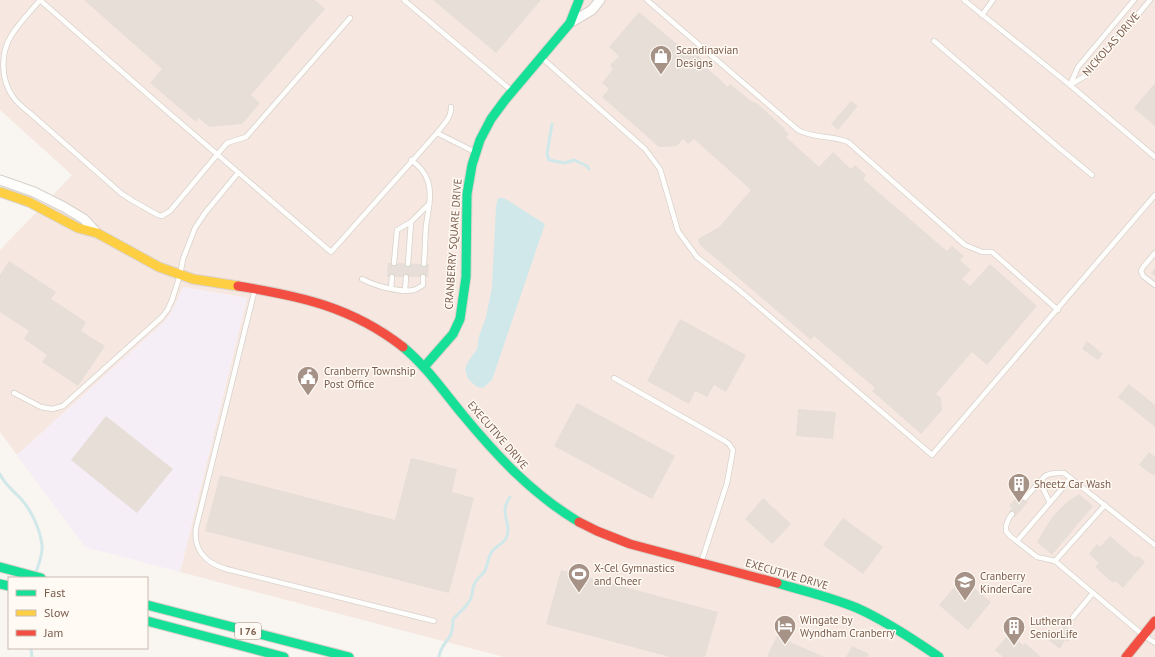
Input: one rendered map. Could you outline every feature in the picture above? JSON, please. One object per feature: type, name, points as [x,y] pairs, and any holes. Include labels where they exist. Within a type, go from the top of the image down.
[{"type":"main road","name":"CRANBERRY SQUARE DRIVE","points":[[424,368],[453,334],[462,310],[466,277],[468,194],[475,152],[482,135],[491,119],[512,91],[570,22],[579,0]]},
{"type":"main road","name":"EXECUTIVE DRIVE","points":[[0,192],[29,202],[78,228],[97,233],[159,267],[180,275],[198,280],[311,301],[346,312],[379,330],[409,353],[424,368],[501,459],[522,481],[551,504],[585,525],[621,541],[808,592],[855,608],[909,637],[939,657]]},
{"type":"main road","points":[[0,567],[38,577]]},
{"type":"main road","name":"I 76","points":[[148,605],[349,657]]},
{"type":"main road","points":[[1126,657],[1142,635],[1155,621]]},
{"type":"main road","name":"I 76","points":[[148,622],[284,657]]},
{"type":"street","name":"CRANBERRY SQUARE DRIVE","points":[[570,22],[592,10],[600,0]]},
{"type":"street","name":"EXECUTIVE DRIVE","points":[[0,180],[34,192],[64,207],[84,219],[97,233]]},
{"type":"lane","points":[[350,18],[246,137],[227,143],[218,155],[170,212],[162,216],[133,202],[122,194],[17,102],[10,91],[4,75],[4,59],[10,37],[40,0],[218,155],[238,173],[331,252],[437,133],[449,118],[452,112],[451,107]]},
{"type":"lane","points":[[404,0],[512,91]]},
{"type":"lane","points":[[647,0],[798,130],[813,136],[848,142],[965,245],[982,252],[992,252],[1058,310]]},
{"type":"lane","points":[[964,0],[1070,85],[1155,157]]},
{"type":"lane","points":[[982,15],[992,0]]},
{"type":"lane","name":"NICKOLAS DRIVE","points":[[1070,85],[1078,67],[1134,0]]},
{"type":"lane","name":"NICKOLAS DRIVE","points":[[1070,85],[1087,75],[1150,0]]},
{"type":"lane","points":[[934,41],[1092,175]]},
{"type":"lane","points":[[0,43],[7,44]]},
{"type":"lane","points":[[540,57],[645,149],[660,169],[678,232],[698,257],[739,290],[932,455],[1058,310],[1155,195]]},
{"type":"lane","points":[[437,133],[475,152]]},
{"type":"lane","points":[[412,160],[418,165],[427,179],[430,191],[424,264]]},
{"type":"lane","points":[[14,393],[41,406],[52,409],[63,406],[162,317],[172,300],[180,275],[183,259],[195,228],[205,213],[238,173]]},
{"type":"lane","points":[[394,263],[397,230],[411,222],[429,204]]},
{"type":"lane","points":[[408,264],[411,222]]},
{"type":"lane","points":[[1155,253],[1141,271],[1144,276],[1155,285]]},
{"type":"lane","points":[[391,289],[392,277]]},
{"type":"lane","points":[[405,290],[406,277]]},
{"type":"lane","points":[[362,279],[381,287],[416,290],[423,286],[423,277]]},
{"type":"lane","points":[[255,290],[196,528],[195,536],[199,551],[218,567],[434,621]]},
{"type":"lane","points":[[614,378],[725,441],[729,444],[732,450],[727,483],[701,563]]},
{"type":"lane","points":[[1025,498],[1048,474],[1064,473],[1155,545]]},
{"type":"lane","points":[[1017,541],[1071,478]]},
{"type":"lane","points":[[1040,482],[1050,503]]},
{"type":"lane","points":[[1055,561],[1105,505]]},
{"type":"lane","points":[[1012,514],[1006,526],[1006,531],[1010,536],[1037,556],[1055,561],[1142,635],[1155,643]]},
{"type":"lane","points":[[1073,617],[1093,594]]},
{"type":"shaded area","points":[[0,0],[1155,0],[1155,657],[504,657],[180,572],[247,298],[183,287],[171,313],[164,322],[17,455],[0,432],[0,250],[72,175],[0,110]]},
{"type":"shaded area","points":[[183,287],[247,298],[180,572],[85,547],[17,455],[164,322],[171,313]]},
{"type":"water","points":[[498,198],[504,198],[545,224],[492,380],[483,388],[477,387],[468,379],[465,369],[477,349],[479,336],[486,317],[492,287],[496,207]]},
{"type":"building","points":[[84,0],[315,0],[325,9],[251,95],[260,103],[242,124],[209,127],[199,118],[196,122],[150,83],[162,69]]},
{"type":"building","points":[[433,0],[541,0],[496,53]]},
{"type":"building","points":[[639,12],[677,44],[690,49],[700,57],[707,68],[728,87],[730,84],[751,101],[758,104],[785,129],[784,130],[789,134],[786,137],[819,167],[833,152],[851,169],[855,165],[866,175],[863,179],[947,251],[952,246],[964,256],[960,260],[971,270],[962,279],[970,286],[990,264],[1037,306],[987,365],[972,352],[936,394],[941,398],[942,410],[921,434],[872,391],[875,388],[814,336],[811,340],[700,245],[698,239],[719,227],[751,190],[694,139],[688,144],[683,139],[677,146],[659,147],[602,97],[609,89],[602,83],[613,69],[610,65],[619,56],[609,47]]},
{"type":"building","points":[[1155,83],[1155,126],[1134,108]]},
{"type":"building","points":[[851,101],[858,106],[838,130],[831,124]]},
{"type":"building","points":[[9,261],[56,292],[51,299],[86,322],[81,331],[105,346],[78,386],[42,362],[47,355],[24,339],[29,331],[0,312],[0,275]]},
{"type":"building","points":[[388,263],[429,264],[428,277],[387,277]]},
{"type":"building","points":[[1155,268],[1155,276],[1151,273]]},
{"type":"building","points":[[680,319],[746,355],[726,392],[714,385],[707,397],[695,391],[689,404],[647,381]]},
{"type":"building","points":[[1087,341],[1103,354],[1098,360],[1082,349]]},
{"type":"building","points":[[1129,384],[1155,405],[1155,427],[1118,397]]},
{"type":"building","points":[[577,403],[675,456],[652,499],[554,446]]},
{"type":"building","points":[[798,409],[836,412],[833,439],[796,436]]},
{"type":"building","points":[[106,416],[173,469],[137,513],[71,460]]},
{"type":"building","points":[[1149,452],[1155,457],[1154,476],[1139,465]]},
{"type":"building","points":[[411,458],[457,469],[452,492],[474,498],[449,593],[205,531],[220,475],[395,520]]},
{"type":"building","name":"Sheetz Car Wash","points":[[1019,494],[1028,502],[1015,517],[1009,512],[1012,508],[1009,506]]},
{"type":"building","points":[[1079,494],[1093,506],[1052,555],[1037,542],[1054,515],[1066,503]]},
{"type":"building","points":[[763,498],[791,524],[772,544],[745,519]]},
{"type":"building","points":[[843,518],[883,547],[863,574],[823,545]]},
{"type":"building","points":[[1110,536],[1136,558],[1138,556],[1145,562],[1123,588],[1115,581],[1113,583],[1095,567],[1099,563],[1089,554],[1097,544],[1100,547]]},
{"type":"building","points":[[561,570],[718,612],[705,657],[670,657],[546,624]]},
{"type":"building","points":[[962,578],[991,602],[968,630],[939,605]]},
{"type":"building","points":[[1065,625],[1075,634],[1068,642],[1065,640],[1060,649],[1048,640],[1055,632],[1058,634]]},
{"type":"building","name":"Lutheran SeniorLife","points":[[1010,633],[1023,645],[1025,643],[1041,657],[1003,657],[995,650]]},
{"type":"building","name":"Wingate by Wyndham Cranberry","points":[[777,636],[824,657],[769,657],[767,656]]},
{"type":"building","name":"Wingate by Wyndham Cranberry","points":[[852,646],[869,654],[867,657],[846,657]]},
{"type":"waterway","points":[[552,124],[547,154],[549,160],[565,163],[574,160],[587,166],[589,169]]},
{"type":"waterway","points":[[0,474],[7,485],[26,505],[37,527],[42,548],[36,572]]},
{"type":"waterway","points":[[439,657],[442,647],[452,632],[453,619],[470,601],[474,585],[485,571],[492,551],[506,539],[508,526],[505,508],[510,497]]},
{"type":"waterway","points":[[31,649],[32,657]]},
{"type":"traffic: fast","points":[[424,367],[453,334],[460,319],[466,277],[467,194],[472,165],[480,140],[491,119],[505,100],[570,23],[579,0]]},
{"type":"traffic: fast","points":[[403,347],[427,371],[476,430],[516,473],[546,499],[579,522]]},
{"type":"traffic: fast","points":[[0,567],[37,577]]},
{"type":"traffic: fast","points":[[777,583],[827,597],[868,613],[889,624],[939,657]]},
{"type":"traffic: fast","points":[[0,584],[8,586]]},
{"type":"traffic: fast","points":[[148,605],[349,657]]},
{"type":"traffic: fast","points":[[148,621],[284,657]]},
{"type":"traffic: slow","points":[[0,192],[29,202],[78,228],[97,233],[159,267],[193,279],[238,286]]},
{"type":"traffic: jam","points":[[238,286],[283,294],[325,305],[364,322],[384,333],[403,347]]},
{"type":"traffic: jam","points":[[579,522],[630,544],[777,583]]},
{"type":"traffic: jam","points":[[1126,657],[1155,621]]},
{"type":"place","name":"Scandinavian Designs","points":[[661,76]]},
{"type":"place","name":"Cranberry Township Post Office","points":[[308,396]]},
{"type":"place","name":"Sheetz Car Wash","points":[[1019,504]]},
{"type":"place","name":"X-Cel Gymnastics and Cheer","points":[[579,594]]},
{"type":"place","name":"Cranberry KinderCare","points":[[965,602]]},
{"type":"place","name":"Wingate by Wyndham Cranberry","points":[[785,646]]},
{"type":"place","name":"Lutheran SeniorLife","points":[[1014,646]]}]
